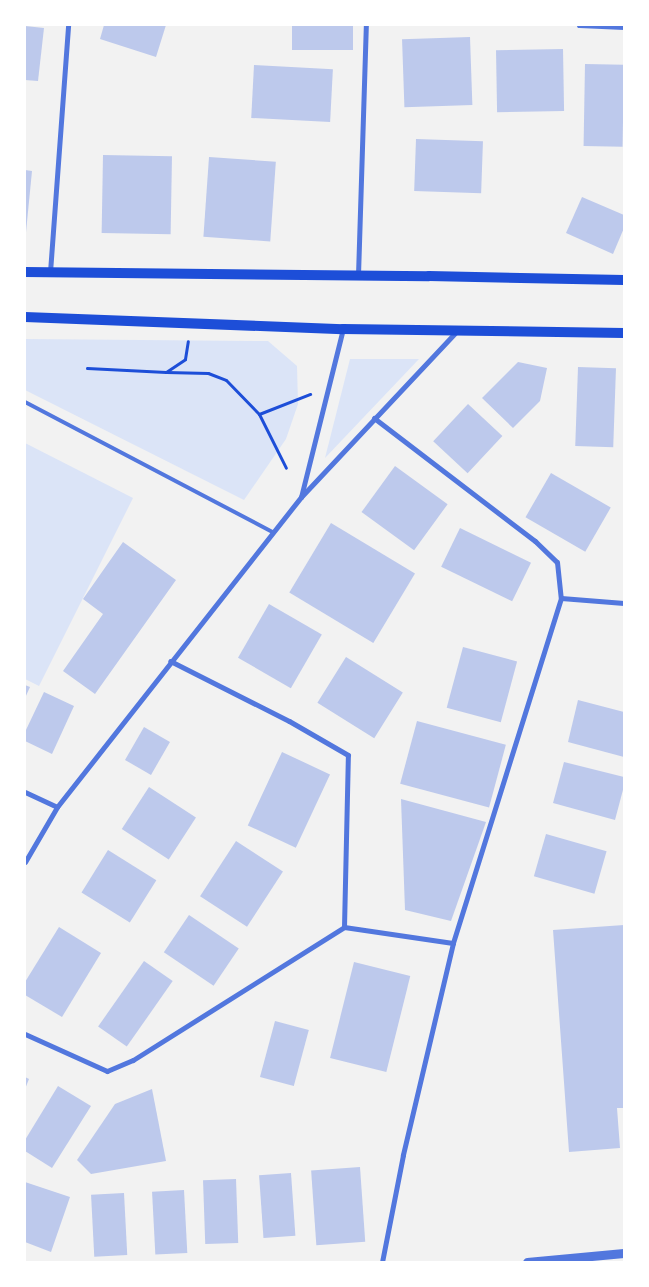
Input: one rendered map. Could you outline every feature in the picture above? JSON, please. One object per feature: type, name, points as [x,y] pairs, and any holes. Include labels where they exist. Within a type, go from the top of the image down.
[{"type":"main road","points":[[25,272],[624,280]]},
{"type":"main road","points":[[25,317],[343,329],[624,333]]},
{"type":"street","points":[[50,272],[68,25]]},
{"type":"street","points":[[358,275],[366,25]]},
{"type":"street","points":[[579,25],[624,27]]},
{"type":"street","points":[[301,497],[343,329]]},
{"type":"street","points":[[25,862],[57,807],[170,661],[301,497],[457,331]]},
{"type":"street","points":[[374,418],[535,541],[557,562],[561,598],[453,943],[403,1155],[382,1262]]},
{"type":"street","points":[[561,598],[624,603]]},
{"type":"street","points":[[170,661],[289,721],[348,755],[344,926]]},
{"type":"street","points":[[25,792],[57,807]]},
{"type":"street","points":[[25,1034],[107,1071],[133,1060],[344,926],[453,943]]},
{"type":"street","points":[[527,1262],[624,1253]]},
{"type":"lane","points":[[25,402],[274,532]]},
{"type":"path","points":[[166,372],[185,359],[190,322]]},
{"type":"path","points":[[88,368],[208,373],[226,380],[259,414],[286,468]]},
{"type":"path","points":[[259,414],[327,388]]},
{"type":"shaded area","points":[[25,339],[268,341],[297,366],[298,404],[286,439],[244,500],[25,390]]},
{"type":"shaded area","points":[[350,359],[419,359],[325,458]]},
{"type":"shaded area","points":[[25,443],[133,498],[39,686],[25,679]]},
{"type":"building","points":[[104,25],[166,25],[156,57],[100,39]]},
{"type":"building","points":[[292,25],[353,25],[353,50],[292,50]]},
{"type":"building","points":[[25,26],[44,28],[38,81],[25,80]]},
{"type":"building","points":[[470,37],[472,105],[404,107],[402,39]]},
{"type":"building","points":[[563,49],[564,111],[497,112],[496,50]]},
{"type":"building","points":[[585,64],[624,65],[623,147],[584,146]]},
{"type":"building","points":[[254,65],[333,69],[330,122],[251,118]]},
{"type":"building","points":[[416,139],[483,141],[481,193],[414,191]]},
{"type":"building","points":[[103,155],[172,156],[171,234],[102,233]]},
{"type":"building","points":[[209,157],[276,162],[270,241],[203,237]]},
{"type":"building","points":[[25,170],[32,171],[26,232],[25,232]]},
{"type":"building","points":[[582,197],[624,215],[624,228],[613,254],[566,233]]},
{"type":"building","points":[[518,362],[547,368],[540,401],[513,428],[482,398]]},
{"type":"building","points":[[578,367],[616,368],[613,447],[575,446]]},
{"type":"building","points":[[468,404],[502,436],[468,473],[433,441]]},
{"type":"building","points":[[395,466],[448,504],[414,550],[361,512]]},
{"type":"building","points":[[551,473],[611,508],[585,552],[526,517]]},
{"type":"building","points":[[331,523],[415,573],[373,643],[289,592]]},
{"type":"building","points":[[460,528],[531,563],[512,601],[441,567]]},
{"type":"building","points":[[123,542],[176,580],[95,694],[63,671],[103,614],[83,599]]},
{"type":"building","points":[[269,604],[322,634],[291,688],[238,658]]},
{"type":"building","points":[[463,647],[517,661],[501,722],[447,708]]},
{"type":"building","points":[[346,657],[403,693],[374,738],[317,703]]},
{"type":"building","points":[[25,685],[30,687],[25,698]]},
{"type":"building","points":[[44,692],[74,706],[52,754],[25,741],[25,732]]},
{"type":"building","points":[[578,700],[624,712],[624,757],[568,742]]},
{"type":"building","points":[[417,721],[506,745],[489,808],[400,784]]},
{"type":"building","points":[[144,727],[170,742],[151,775],[125,760]]},
{"type":"building","points":[[282,752],[330,774],[296,848],[248,825]]},
{"type":"building","points":[[564,762],[624,777],[624,786],[615,820],[553,803]]},
{"type":"building","points":[[149,787],[196,817],[169,859],[122,829]]},
{"type":"building","points":[[401,799],[486,822],[451,921],[405,910]]},
{"type":"building","points":[[546,834],[607,851],[594,894],[534,876]]},
{"type":"building","points":[[236,841],[283,871],[247,927],[200,896]]},
{"type":"building","points":[[108,850],[156,880],[130,923],[82,892]]},
{"type":"building","points":[[189,915],[239,949],[214,986],[164,952]]},
{"type":"building","points":[[624,925],[624,1108],[617,1108],[620,1148],[569,1152],[553,930]]},
{"type":"building","points":[[59,927],[101,953],[62,1017],[25,995],[25,982]]},
{"type":"building","points":[[144,961],[173,981],[127,1047],[98,1027]]},
{"type":"building","points":[[354,962],[410,976],[386,1072],[330,1058]]},
{"type":"building","points":[[275,1021],[309,1030],[294,1086],[260,1077]]},
{"type":"building","points":[[25,1077],[29,1079],[25,1089]]},
{"type":"building","points":[[58,1086],[91,1106],[52,1168],[25,1151],[25,1140]]},
{"type":"building","points":[[152,1089],[166,1161],[91,1174],[77,1160],[115,1104]]},
{"type":"building","points":[[360,1167],[365,1242],[316,1245],[311,1170]]},
{"type":"building","points":[[291,1173],[295,1236],[263,1238],[259,1175]]},
{"type":"building","points":[[236,1179],[238,1243],[205,1244],[203,1180]]},
{"type":"building","points":[[25,1182],[70,1197],[51,1252],[25,1242]]},
{"type":"building","points":[[184,1190],[187,1253],[155,1255],[152,1192]]},
{"type":"building","points":[[124,1193],[127,1255],[94,1257],[91,1195]]}]
